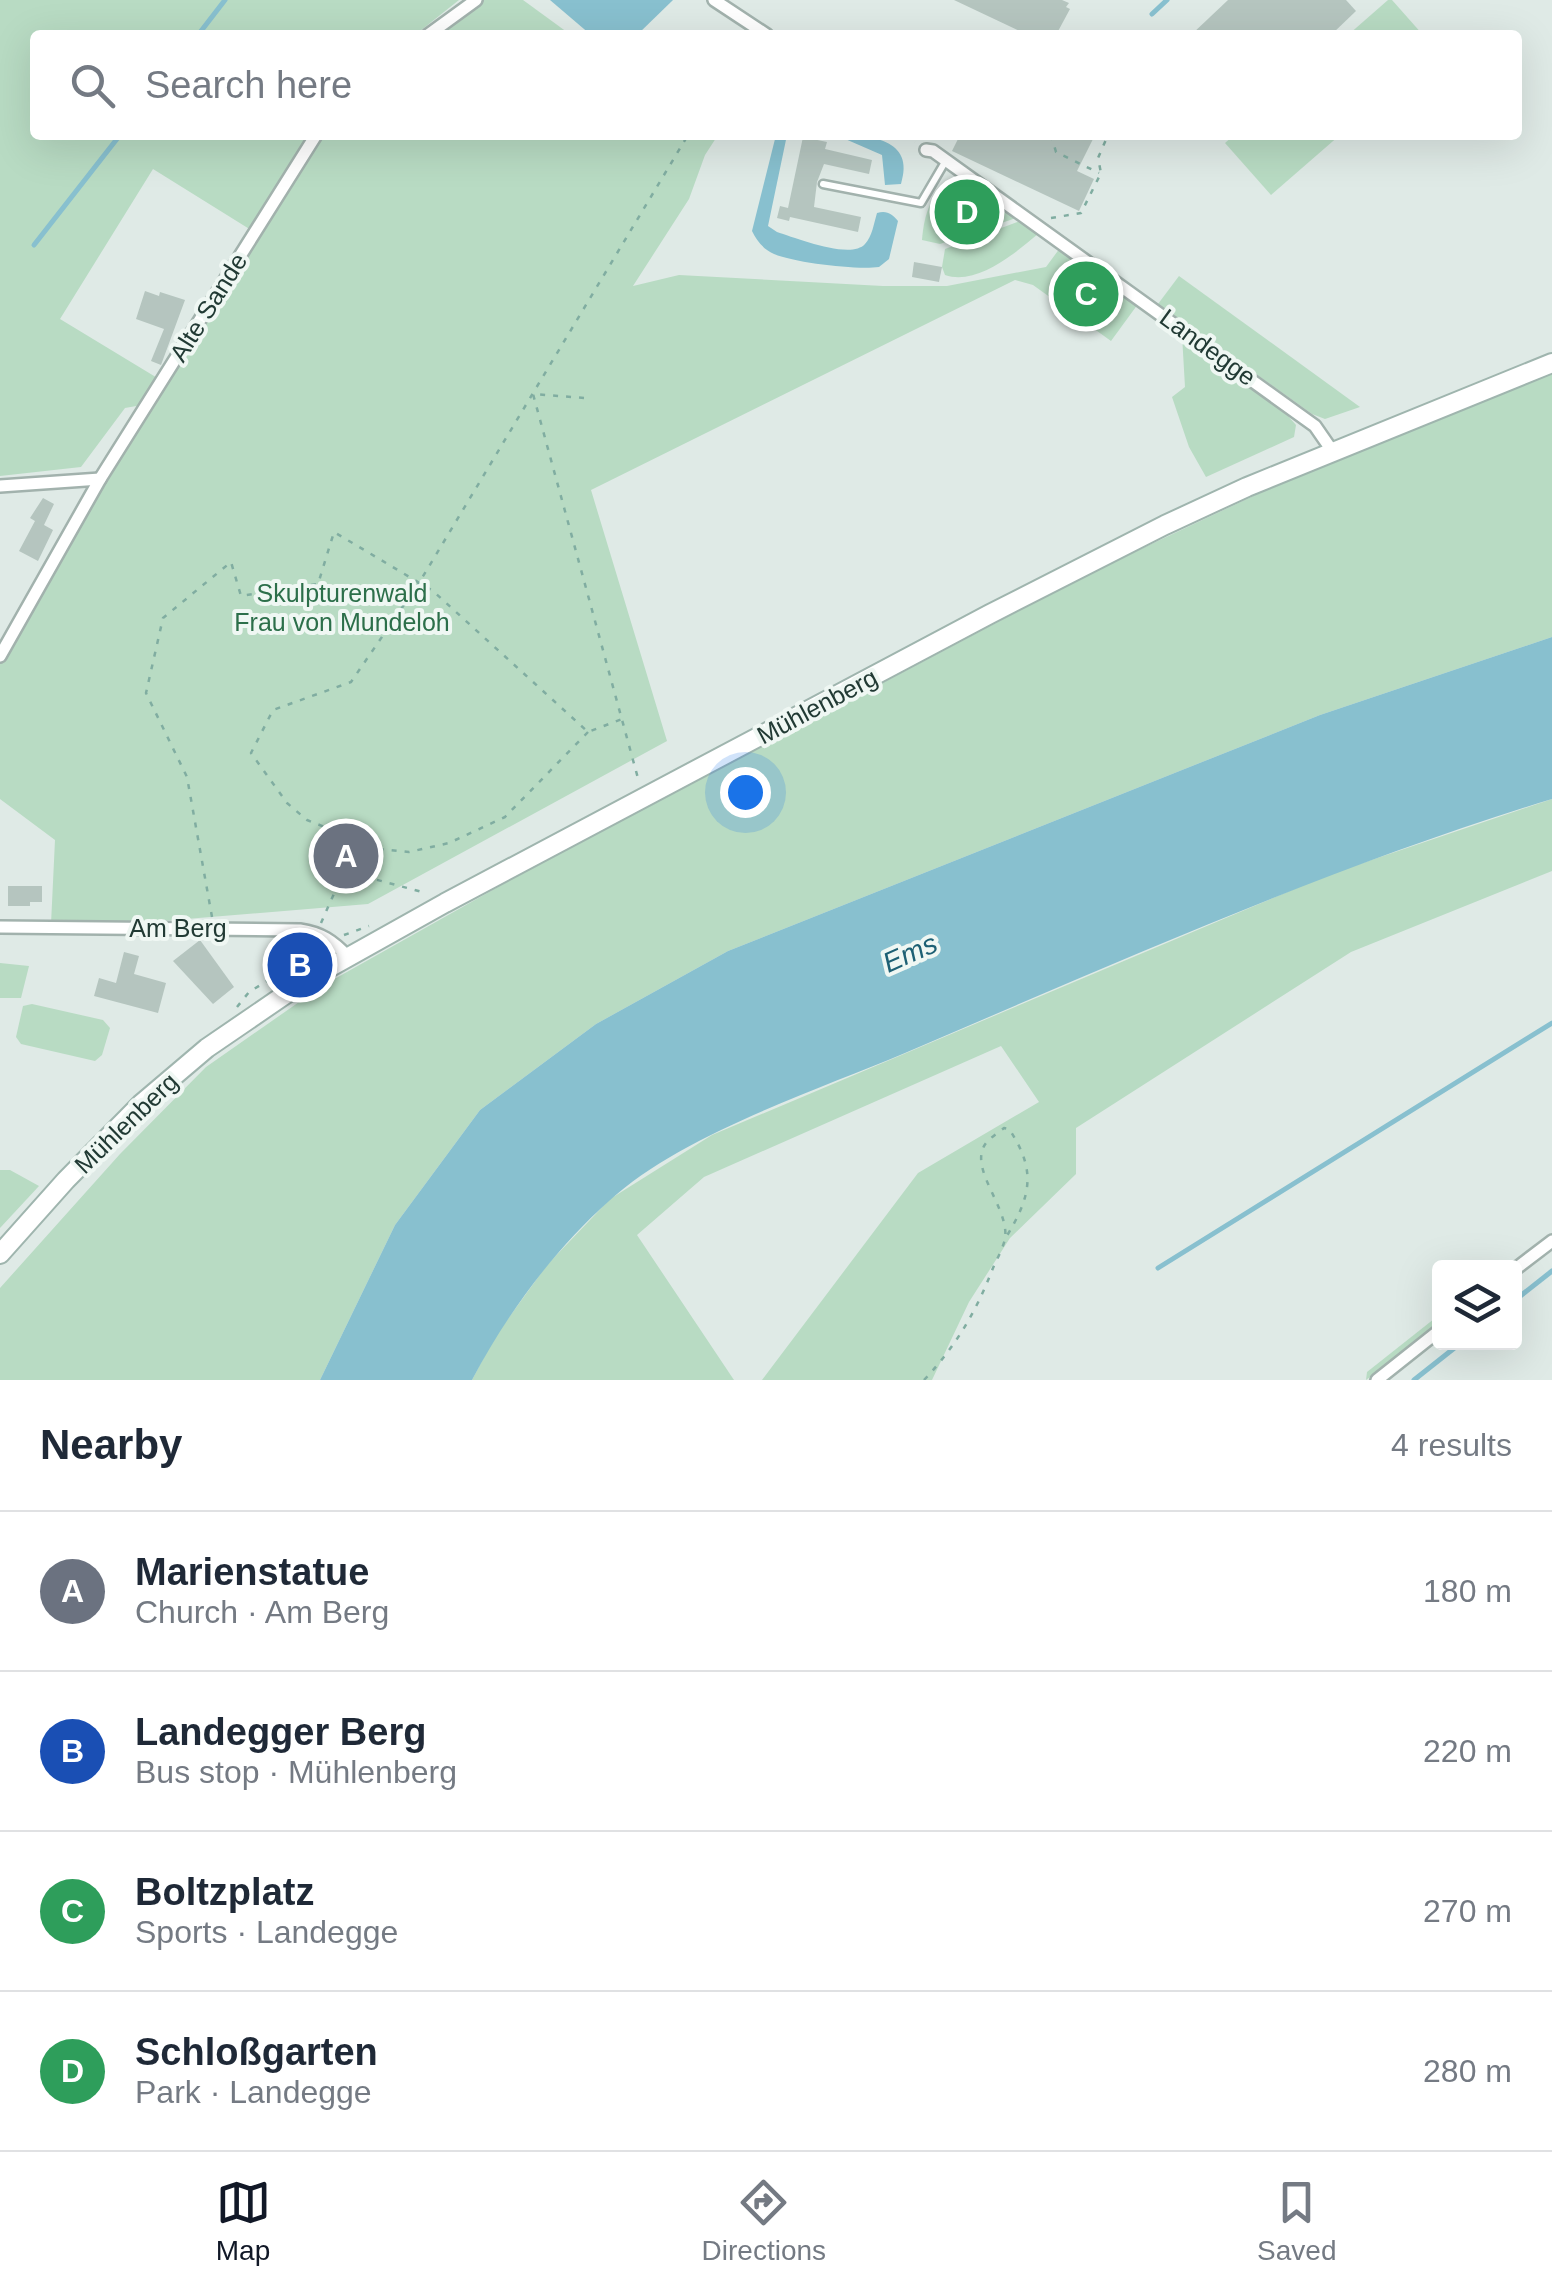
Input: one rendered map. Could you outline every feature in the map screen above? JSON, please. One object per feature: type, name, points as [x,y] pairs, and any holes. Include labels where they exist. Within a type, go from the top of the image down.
[{"type":"main road","name":"Mühlenberg","points":[[0,1254],[107,1136],[172,1077],[258,1012],[348,957],[1007,605],[1165,525],[1552,363]]},
{"type":"street","points":[[435,30],[476,0]]},
{"type":"street","points":[[714,0],[759,30]]},
{"type":"street","name":"Alte Sande","points":[[0,656],[100,479],[313,140]]},
{"type":"street","name":"Landegge","points":[[926,150],[1036,222],[1315,426],[1333,452]]},
{"type":"street","points":[[0,486],[100,479]]},
{"type":"street","name":"Am Berg","points":[[0,927],[300,930],[316,932],[332,941]]},
{"type":"street","points":[[332,941],[348,957]]},
{"type":"street","points":[[1522,1264],[1552,1240]]},
{"type":"street","points":[[1377,1380],[1432,1336]]},
{"type":"lane","points":[[823,184],[921,204],[946,160]]},
{"type":"path","points":[[622,719],[588,732],[506,818],[449,843],[408,852],[380,849],[307,820],[288,803],[251,753],[273,710],[351,682],[419,583],[685,140]]},
{"type":"path","points":[[1052,140],[1056,152],[1100,174]]},
{"type":"path","points":[[1036,222],[1081,213],[1100,174],[1098,158],[1106,140]]},
{"type":"path","points":[[533,394],[584,398]]},
{"type":"path","points":[[533,394],[641,787]]},
{"type":"path","points":[[214,928],[186,778],[146,693],[163,618],[231,562],[241,596],[318,584],[334,532],[434,591],[588,732]]},
{"type":"path","points":[[326,916],[344,871],[435,896],[445,903]]},
{"type":"path","points":[[249,992],[332,941]]},
{"type":"path","points":[[924,1380],[952,1350],[966,1327],[1027,1193],[1028,1165],[1022,1148],[1010,1129],[1004,1128],[987,1142],[980,1155],[984,1176],[1004,1220],[1004,1240]]},
{"type":"green space","points":[[0,0],[459,0],[421,30],[30,30],[30,140],[306,140],[251,230],[153,169],[60,319],[159,379],[142,405],[125,408],[81,467],[0,476]]},
{"type":"green space","points":[[481,0],[523,0],[564,30],[444,30]]},
{"type":"green space","points":[[1392,0],[1419,30],[1354,30]]},
{"type":"green space","name":"Skulpturenwald Frau von Mundeloh","points":[[320,140],[715,140],[689,199],[633,286],[679,275],[947,286],[1046,267],[1060,248],[1138,304],[1111,341],[1033,285],[1015,280],[591,490],[667,741],[368,904],[150,922],[51,924],[55,840],[0,799],[0,664],[77,521]]},
{"type":"green space","points":[[1228,140],[1334,140],[1271,195],[1225,143]]},
{"type":"green space","points":[[955,179],[1016,218],[940,244],[922,240],[930,204]]},
{"type":"green space","points":[[1020,221],[1038,234],[1007,258],[970,276],[945,275],[945,249]]},
{"type":"green space","points":[[1179,276],[1360,407],[1325,419],[1312,414],[1158,304]]},
{"type":"green space","points":[[1182,335],[1288,416],[1296,425],[1294,437],[1206,477],[1189,447],[1172,397],[1185,387]]},
{"type":"green space","points":[[1552,374],[1552,637],[1320,715],[728,951],[596,1024],[480,1110],[395,1225],[320,1380],[0,1380],[0,1288],[120,1154],[206,1067],[322,986],[514,878],[1090,573],[1300,474]]},
{"type":"green space","points":[[1552,799],[1552,871],[1351,952],[1076,1128],[1076,1174],[1010,1238],[969,1302],[932,1380],[762,1380],[918,1173],[1039,1102],[1001,1046],[704,1177],[637,1235],[734,1380],[472,1380],[494,1338],[547,1265],[610,1199],[712,1135],[1330,874]]},
{"type":"green space","points":[[0,963],[29,966],[21,998],[0,998]]},
{"type":"green space","points":[[32,1004],[103,1020],[110,1028],[102,1055],[95,1061],[21,1044],[16,1037],[23,1006]]},
{"type":"green space","points":[[0,1170],[10,1170],[39,1186],[0,1228]]},
{"type":"green space","points":[[1432,1321],[1432,1330],[1366,1380],[1367,1372]]},
{"type":"water","points":[[550,0],[673,0],[642,30],[585,30]]},
{"type":"water","points":[[775,140],[786,140],[768,226],[777,232],[848,250],[865,244],[877,213],[886,212],[898,221],[889,259],[879,267],[826,265],[784,257],[770,252],[752,231]]},
{"type":"water","points":[[848,140],[880,140],[895,148],[904,169],[901,184],[885,185],[882,155]]},
{"type":"water","name":"Ems","points":[[1552,637],[1552,799],[1387,855],[1225,917],[750,1116],[673,1155],[609,1201],[550,1262],[500,1331],[472,1380],[320,1380],[395,1225],[480,1110],[596,1024],[728,951],[1320,715]]},
{"type":"building","points":[[954,0],[1069,3],[1066,7],[1070,9],[1059,30],[1017,30]]},
{"type":"building","points":[[1228,0],[1346,0],[1356,11],[1336,30],[1196,30]]},
{"type":"building","points":[[802,140],[827,142],[825,149],[872,160],[869,174],[824,164],[817,182],[814,207],[861,217],[858,232],[790,217],[789,221],[777,218],[780,206],[788,208]]},
{"type":"building","points":[[958,140],[1092,140],[1077,171],[1094,179],[1079,211],[952,151]]},
{"type":"building","points":[[914,262],[942,267],[939,282],[912,277]]},
{"type":"building","points":[[145,291],[185,300],[161,365],[151,361],[164,329],[136,319]]},
{"type":"building","points":[[43,498],[54,504],[44,525],[53,530],[38,561],[19,551],[35,521],[30,518]]},
{"type":"building","points":[[8,886],[42,886],[42,902],[8,906]]},
{"type":"building","points":[[200,940],[234,987],[213,1004],[173,961]]},
{"type":"building","points":[[124,952],[139,956],[134,974],[166,983],[158,1013],[94,996],[99,978],[116,983]]},
{"type":"waterway","points":[[202,30],[225,0]]},
{"type":"waterway","points":[[1152,14],[1167,0]]},
{"type":"waterway","points":[[34,245],[116,140]]},
{"type":"waterway","points":[[1158,1268],[1552,1023]]},
{"type":"waterway","points":[[1522,1295],[1552,1271]]},
{"type":"waterway","points":[[1414,1380],[1452,1350]]},
{"type":"place","name":"Schloßgarten","points":[[967,212]]},
{"type":"place","name":"Boltzplatz","points":[[1086,294]]},
{"type":"place","name":"Marienstatue","points":[[346,856]]},
{"type":"place","name":"Landegger Berg","points":[[300,965]]}]
